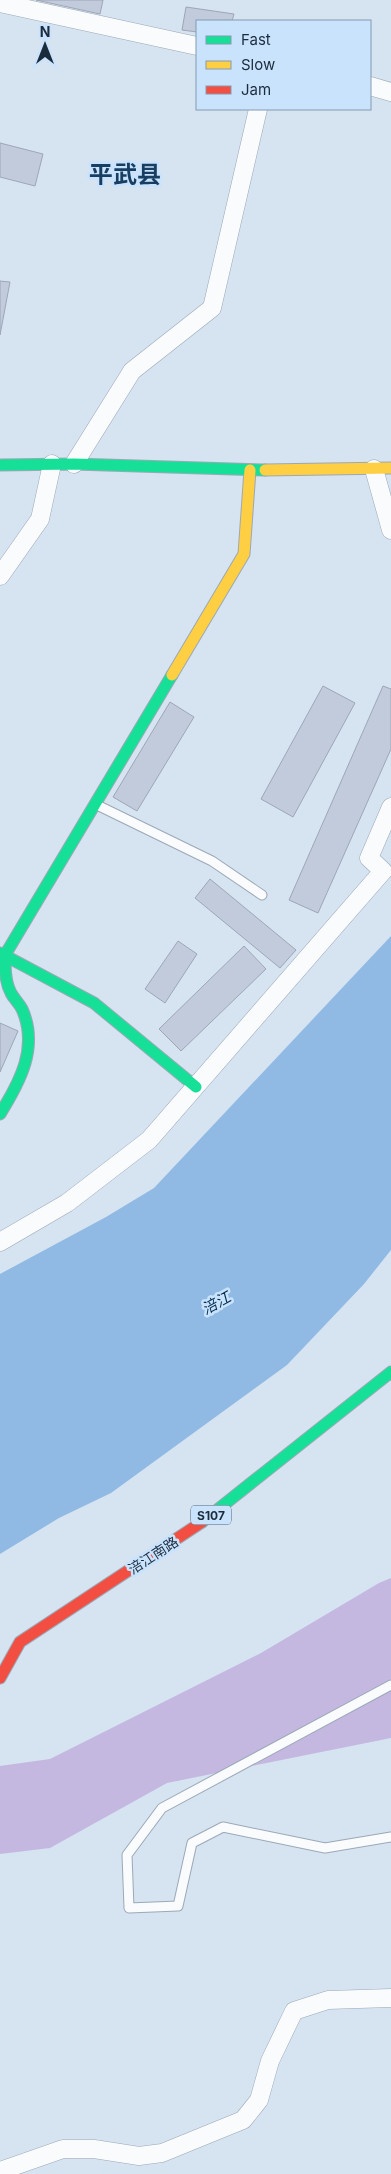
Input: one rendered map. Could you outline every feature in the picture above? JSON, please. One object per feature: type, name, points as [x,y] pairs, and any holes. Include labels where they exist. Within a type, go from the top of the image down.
[{"type":"street","points":[[0,3],[196,46]]},
{"type":"street","points":[[371,86],[391,92]]},
{"type":"street","points":[[74,464],[132,371],[212,308],[258,110]]},
{"type":"street","points":[[0,576],[40,519],[52,464]]},
{"type":"street","points":[[0,465],[74,464],[250,470],[383,469],[391,530]]},
{"type":"street","points":[[0,1114],[19,1084],[28,1059],[29,1033],[22,1008],[11,992],[5,974],[2,954],[95,804],[244,554],[250,470]]},
{"type":"street","points":[[0,1242],[67,1203],[149,1140],[387,867],[369,858],[391,807]]},
{"type":"street","points":[[2,954],[94,1003],[196,1087]]},
{"type":"street","name":"涪江南路","points":[[7,1646],[20,1642],[194,1528],[391,1372]]},
{"type":"street","name":"S107","points":[[0,1678],[20,1642]]},
{"type":"street","points":[[0,2171],[63,2149],[94,2149],[139,2156],[162,2154],[243,2120],[259,2100],[270,2061],[294,2011],[328,2000],[391,1998]]},
{"type":"lane","points":[[95,804],[212,862],[262,896]]},
{"type":"lane","points":[[391,1685],[162,1808],[128,1855],[129,1908],[178,1906],[192,1843],[223,1827],[325,1848],[391,1837]]},
{"type":"shaded area","points":[[391,1578],[391,1738],[167,1783],[50,1848],[0,1854],[0,1766],[50,1759],[261,1653],[379,1583]]},
{"type":"water","name":"涪江","points":[[391,936],[391,1250],[364,1284],[287,1365],[111,1493],[59,1518],[0,1554],[0,1274],[106,1217],[154,1188]]},
{"type":"building","points":[[36,0],[103,0],[100,14]]},
{"type":"building","points":[[186,7],[234,14],[232,20],[196,20],[196,32],[182,30]]},
{"type":"building","points":[[0,143],[43,154],[35,186],[0,177]]},
{"type":"building","points":[[0,281],[10,282],[0,335]]},
{"type":"building","points":[[323,686],[355,703],[293,817],[261,799]]},
{"type":"building","points":[[383,686],[391,689],[391,749],[318,913],[289,900]]},
{"type":"building","points":[[170,702],[194,717],[137,811],[113,797]]},
{"type":"building","points":[[210,879],[296,950],[280,968],[195,898]]},
{"type":"building","points":[[178,941],[197,954],[165,1003],[145,989]]},
{"type":"building","points":[[244,946],[266,969],[181,1051],[159,1029]]},
{"type":"building","points":[[0,1023],[18,1031],[0,1072]]},
{"type":"traffic: fast","points":[[0,465],[74,464],[265,470]]},
{"type":"traffic: fast","points":[[0,1114],[25,1064],[29,1037],[22,1009],[9,989],[5,970],[5,955],[172,675]]},
{"type":"traffic: fast","points":[[0,953],[94,1003],[196,1087]]},
{"type":"traffic: fast","points":[[202,1522],[391,1372]]},
{"type":"traffic: slow","points":[[265,470],[391,468]]},
{"type":"traffic: slow","points":[[172,675],[244,554],[250,470]]},
{"type":"traffic: jam","points":[[0,1678],[20,1642],[202,1522]]},
{"type":"district","name":"平武县","points":[[125,174]]}]
